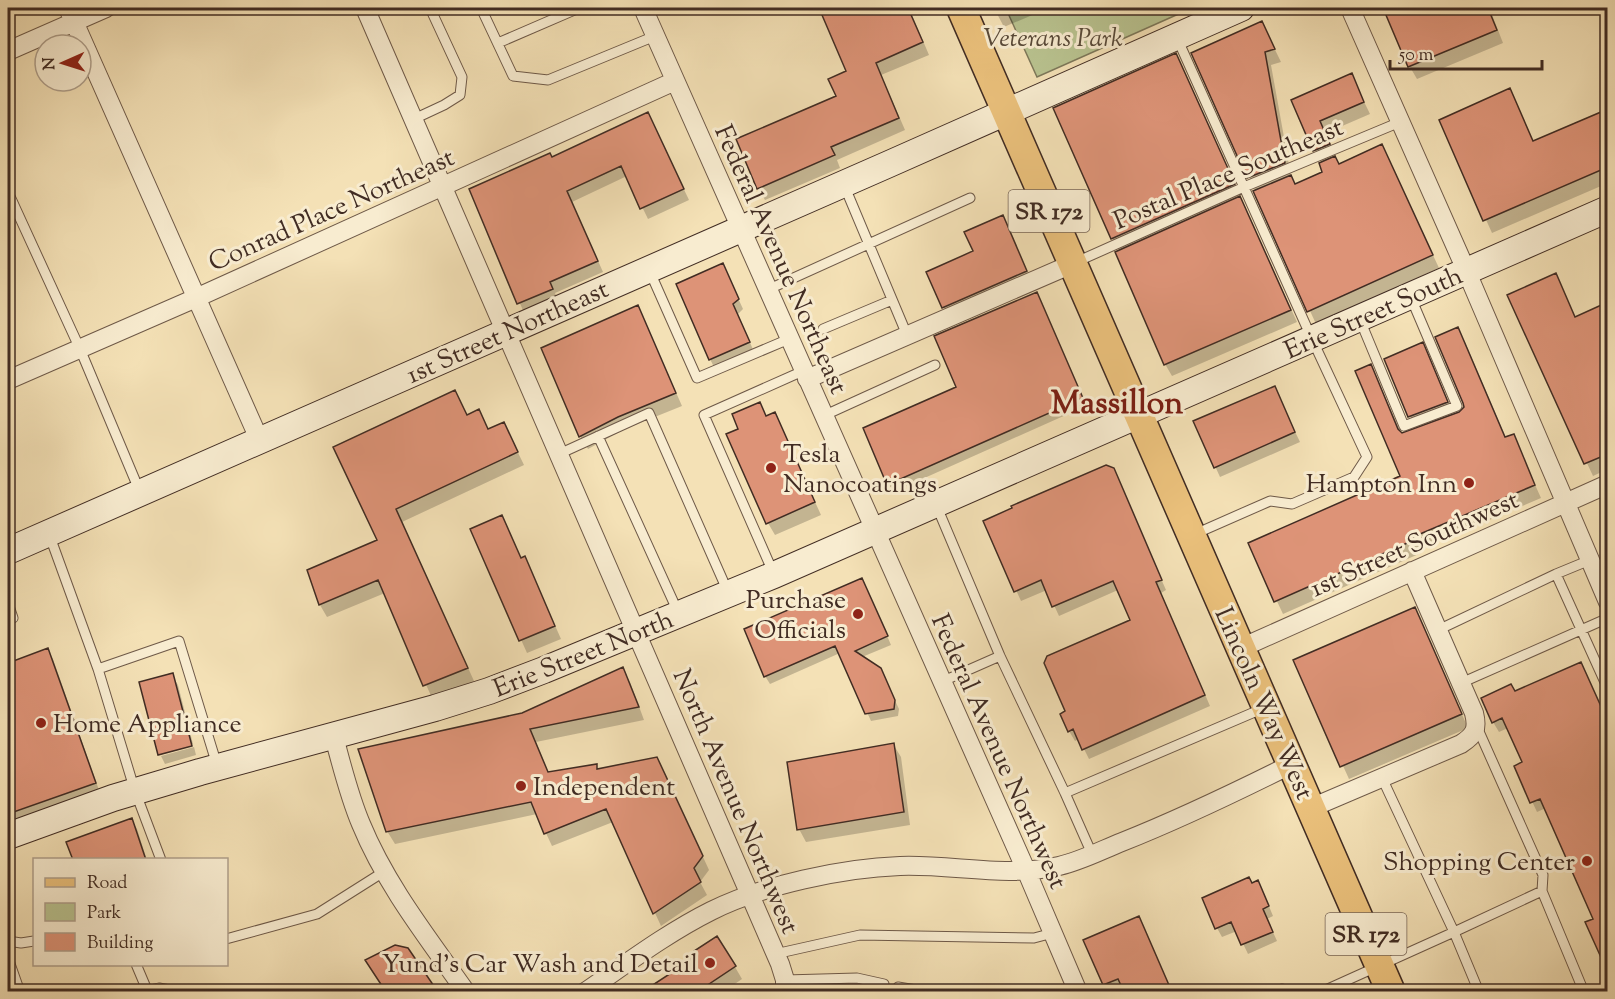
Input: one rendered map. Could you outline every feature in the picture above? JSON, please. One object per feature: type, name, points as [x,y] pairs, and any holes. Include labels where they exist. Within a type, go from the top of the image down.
[{"type":"main road","name":"SR 172","points":[[961,8],[1138,414]]},
{"type":"main road","name":"1st Street Northeast","points":[[9,545],[48,532],[140,492],[1241,8]]},
{"type":"main road","name":"Erie Street South","points":[[1138,414],[1608,209]]},
{"type":"main road","name":"Erie Street North","points":[[8,836],[135,791],[489,691],[774,575],[1138,414]]},
{"type":"main road","name":"Lincoln Way West","points":[[1138,414],[1391,992]]},
{"type":"street","points":[[8,51],[71,15],[106,8]]},
{"type":"street","name":"North Avenue Northwest","points":[[365,8],[775,954],[785,986]]},
{"type":"street","name":"Federal Avenue Northeast","points":[[643,8],[874,532]]},
{"type":"street","points":[[1350,8],[1466,270],[1608,602]]},
{"type":"street","points":[[71,15],[259,439]]},
{"type":"street","name":"Conrad Place Northeast","points":[[8,380],[196,298],[675,81]]},
{"type":"street","points":[[805,375],[907,335],[1072,264]]},
{"type":"street","name":"1st Street Southwest","points":[[1241,648],[1608,484]]},
{"type":"street","name":"Federal Avenue Northwest","points":[[874,532],[1026,870],[1078,992]]},
{"type":"street","points":[[1311,808],[1461,744],[1470,738],[1477,727],[1474,713],[1412,571]]},
{"type":"street","points":[[334,736],[361,824],[385,871],[466,992]]},
{"type":"street","points":[[585,992],[689,923],[713,910],[749,896],[844,871],[874,867],[927,866],[996,871],[1058,866],[1213,803],[1292,764]]},
{"type":"lane","points":[[414,118],[460,95],[462,77],[430,8]]},
{"type":"lane","points":[[481,8],[513,76],[548,80],[655,36]]},
{"type":"lane","points":[[498,43],[579,8]]},
{"type":"lane","points":[[1176,36],[1367,457],[1354,477],[1292,504],[1270,501],[1191,535]]},
{"type":"lane","name":"Postal Place Southeast","points":[[1072,264],[1244,187],[1400,122]]},
{"type":"lane","points":[[844,184],[907,335]]},
{"type":"lane","points":[[8,192],[80,349],[140,492]]},
{"type":"lane","points":[[767,290],[970,198]]},
{"type":"lane","points":[[649,269],[697,378],[789,339]]},
{"type":"lane","points":[[1359,318],[1404,426],[1457,405],[1410,295]]},
{"type":"lane","points":[[823,329],[892,300]]},
{"type":"lane","points":[[823,416],[935,365]]},
{"type":"lane","points":[[774,575],[704,415],[805,375]]},
{"type":"lane","points":[[559,454],[649,414],[729,594]]},
{"type":"lane","points":[[598,436],[679,614]]},
{"type":"lane","points":[[936,505],[1000,656],[1092,854]]},
{"type":"lane","points":[[48,532],[99,669],[135,791],[160,858]]},
{"type":"lane","points":[[1438,630],[1590,560]]},
{"type":"lane","points":[[1556,574],[1608,689]]},
{"type":"lane","points":[[8,603],[13,618],[8,620]]},
{"type":"lane","points":[[1461,683],[1608,618]]},
{"type":"lane","points":[[99,669],[179,641],[217,767]]},
{"type":"lane","points":[[941,682],[1000,656]]},
{"type":"lane","points":[[1065,793],[1267,707]]},
{"type":"lane","points":[[1477,727],[1543,875],[1542,891],[1584,992]]},
{"type":"lane","points":[[1382,778],[1454,932],[1479,992]]},
{"type":"lane","points":[[228,938],[316,914],[385,871]]},
{"type":"lane","points":[[1321,992],[1542,891]]},
{"type":"lane","points":[[775,954],[860,935],[1034,938],[1053,933]]},
{"type":"lane","points":[[8,941],[33,941]]},
{"type":"lane","points":[[8,958],[20,992]]},
{"type":"lane","points":[[137,966],[144,991],[166,989],[180,992]]},
{"type":"lane","points":[[785,986],[857,978],[884,984]]},
{"type":"lane","points":[[898,987],[928,992]]},
{"type":"lane","points":[[1278,992],[1282,990],[1291,992]]},
{"type":"green space","name":"Veterans Park","points":[[1014,8],[1192,8],[1037,77],[1007,11]]},
{"type":"building","points":[[819,8],[908,8],[923,42],[876,63],[899,118],[831,147],[835,155],[757,189],[736,139],[836,96],[828,79],[846,71]]},
{"type":"building","points":[[1383,8],[1488,8],[1497,30],[1408,67]]},
{"type":"building","points":[[1262,21],[1275,49],[1265,52],[1285,163],[1247,178],[1191,53]]},
{"type":"building","points":[[1176,53],[1235,184],[1111,239],[1053,108]]},
{"type":"building","points":[[1352,73],[1364,102],[1320,121],[1330,144],[1313,151],[1291,100]]},
{"type":"building","points":[[1510,88],[1533,141],[1608,109],[1608,167],[1483,221],[1439,120]]},
{"type":"building","points":[[648,112],[684,189],[640,209],[621,166],[567,191],[598,261],[550,282],[553,289],[517,304],[469,189],[550,153],[552,157]]},
{"type":"building","points":[[1382,144],[1433,255],[1307,312],[1253,191],[1291,175],[1295,184],[1322,172],[1319,163],[1335,156],[1339,164]]},
{"type":"building","points":[[1240,196],[1291,310],[1164,365],[1115,252]]},
{"type":"building","points":[[1003,215],[1027,271],[942,308],[926,272],[973,251],[964,232]]},
{"type":"building","points":[[723,263],[739,299],[733,304],[750,342],[709,360],[676,284]]},
{"type":"building","points":[[1556,273],[1575,317],[1608,302],[1608,454],[1584,464],[1507,295]]},
{"type":"building","points":[[1037,292],[1083,398],[887,485],[863,428],[956,387],[934,336]]},
{"type":"building","points":[[638,305],[676,393],[618,417],[579,437],[541,348]]},
{"type":"building","points":[[1458,327],[1505,437],[1514,434],[1535,485],[1413,537],[1414,540],[1274,602],[1248,543],[1400,476],[1355,371],[1371,364],[1398,429],[1402,433],[1459,412],[1464,407],[1463,403],[1435,337]]},
{"type":"building","points":[[1423,342],[1448,402],[1408,417],[1384,359]]},
{"type":"building","points":[[1275,386],[1295,432],[1214,468],[1193,421]]},
{"type":"building","points":[[455,390],[467,415],[479,409],[488,429],[504,422],[518,452],[396,509],[468,668],[423,686],[378,580],[319,605],[307,570],[377,540],[333,447]]},
{"type":"building","name":"Tesla Nanocoatings","points":[[760,402],[766,416],[775,412],[815,502],[766,524],[726,434],[738,429],[732,414]]},
{"type":"building","points":[[1106,465],[1114,468],[1162,580],[1156,582],[1205,695],[1082,750],[1073,729],[1068,732],[1060,714],[1065,711],[1044,663],[1047,656],[1130,620],[1113,581],[1052,607],[1041,580],[1014,592],[983,521],[1012,508],[1011,506]]},
{"type":"building","points":[[502,515],[521,558],[525,556],[555,626],[519,641],[470,529]]},
{"type":"building","points":[[862,578],[888,636],[855,651],[881,668],[895,700],[894,709],[865,714],[835,646],[764,677],[744,629]]},
{"type":"building","points":[[1415,607],[1462,714],[1340,767],[1293,660]]},
{"type":"building","name":"Home Appliance","points":[[48,648],[96,783],[8,814],[8,663]]},
{"type":"building","name":"Shopping Center","points":[[1581,662],[1608,722],[1608,973],[1585,922],[1593,919],[1540,799],[1530,803],[1514,766],[1522,762],[1502,718],[1492,723],[1481,698],[1511,684],[1515,691]]},
{"type":"building","name":"Independent","points":[[623,667],[639,707],[530,729],[548,772],[597,764],[597,769],[657,757],[703,856],[694,868],[701,882],[653,914],[606,809],[544,834],[531,802],[386,832],[358,749],[522,713]]},
{"type":"building","points":[[173,673],[192,746],[158,755],[139,682]]},
{"type":"building","points":[[894,743],[904,812],[797,830],[787,762]]},
{"type":"building","points":[[132,818],[145,858],[72,858],[66,842]]},
{"type":"building","points":[[1249,877],[1252,883],[1258,880],[1269,906],[1263,909],[1273,932],[1241,945],[1231,922],[1215,929],[1202,898]]},
{"type":"building","points":[[1139,916],[1172,992],[1124,992],[1118,979],[1103,985],[1083,940]]},
{"type":"building","name":"Yund's Car Wash and Detail","points":[[717,936],[736,966],[697,992],[642,992],[691,960],[688,955]]},
{"type":"building","points":[[395,945],[408,948],[438,992],[386,992],[365,960]]},
{"type":"place","name":"Tesla Nanocoatings","points":[[771,468]]},
{"type":"place","name":"Hampton Inn","points":[[1469,483]]},
{"type":"place","name":"Purchase Officials","points":[[858,614]]},
{"type":"place","name":"Home Appliance","points":[[41,723]]},
{"type":"place","name":"Independent","points":[[521,786]]},
{"type":"place","name":"Shopping Center","points":[[1587,861]]},
{"type":"place","name":"Yund's Car Wash and Detail","points":[[710,963]]},
{"type":"district","name":"Massillon","points":[[1117,402]]}]
